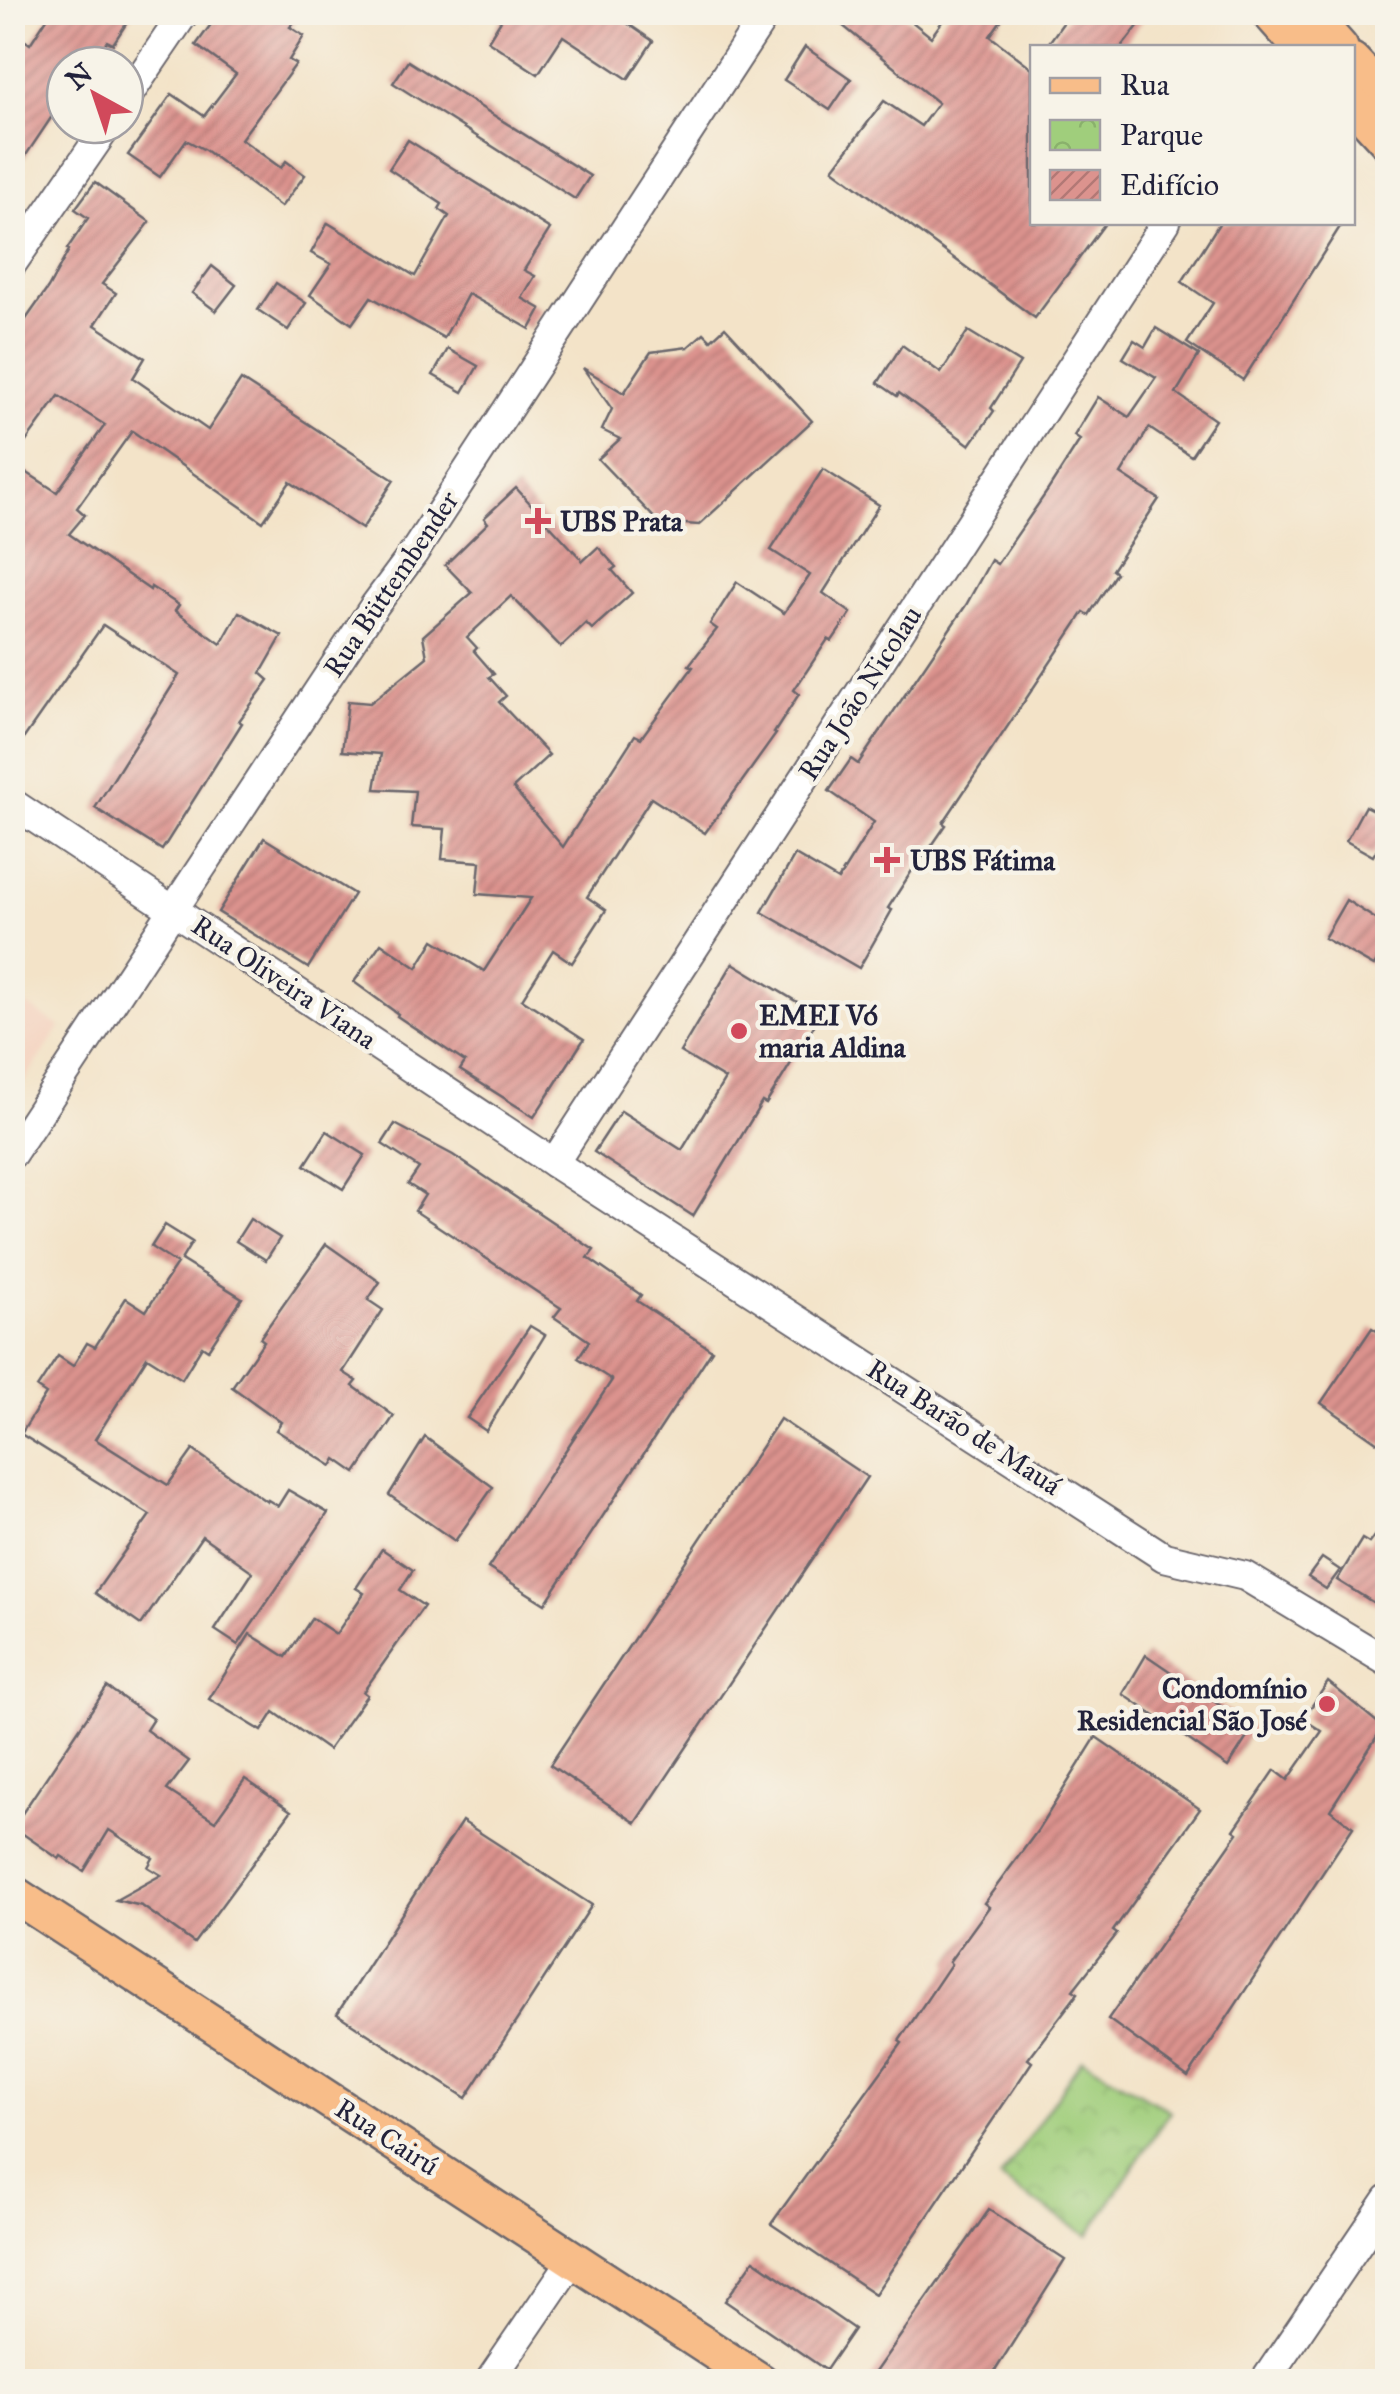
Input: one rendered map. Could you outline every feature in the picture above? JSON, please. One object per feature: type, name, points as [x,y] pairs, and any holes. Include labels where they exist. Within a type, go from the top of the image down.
[{"type":"main road","points":[[1292,28],[1333,45]]},
{"type":"main road","points":[[1355,64],[1388,99]]},
{"type":"main road","points":[[1355,107],[1388,142]]},
{"type":"main road","name":"Rua Cairú","points":[[12,1894],[761,2382]]},
{"type":"street","points":[[145,71],[186,12]]},
{"type":"street","name":"Rua Büttembender","points":[[12,1154],[767,12]]},
{"type":"street","points":[[12,264],[94,145]]},
{"type":"street","name":"Rua João Nicolau","points":[[554,1163],[1164,225]]},
{"type":"street","name":"Rua Oliveira Viana","points":[[12,803],[554,1163]]},
{"type":"street","name":"Rua Barão de Mauá","points":[[554,1163],[1164,1557],[1245,1576],[1388,1662]]},
{"type":"street","points":[[1264,2382],[1388,2199]]},
{"type":"street","points":[[490,2382],[573,2259]]},
{"type":"shaded area","points":[[13,996],[60,1027],[13,1098]]},
{"type":"green space","points":[[1082,2059],[1170,2111],[1088,2236],[1000,2179]]},
{"type":"building","points":[[51,12],[134,12],[113,44],[107,41],[104,45],[45,45],[45,127],[12,176],[12,57],[24,40],[30,44]]},
{"type":"building","points":[[220,12],[283,12],[295,21],[290,27],[304,36],[289,60],[296,64],[241,139],[281,168],[286,161],[305,175],[281,207],[186,140],[160,177],[128,155],[135,145],[145,145],[145,131],[172,94],[204,116],[236,74],[196,45]]},
{"type":"building","points":[[506,12],[631,12],[624,21],[653,41],[628,79],[563,36],[538,74],[488,41]]},
{"type":"building","points":[[826,12],[900,12],[931,37],[949,12],[1007,12],[990,36],[1030,66],[1030,225],[1104,225],[1035,318],[833,169],[884,101],[921,126],[938,103]]},
{"type":"building","points":[[1071,12],[1149,12],[1123,45],[1047,45]]},
{"type":"building","points":[[805,47],[851,79],[830,110],[784,80]]},
{"type":"building","points":[[408,61],[590,176],[575,199],[393,83]]},
{"type":"building","points":[[408,140],[550,229],[524,270],[535,276],[522,298],[541,309],[530,329],[468,294],[444,338],[371,297],[352,324],[310,295],[331,264],[311,253],[328,223],[415,276],[449,216],[439,209],[442,204],[389,169]]},
{"type":"building","points":[[95,182],[150,222],[102,284],[116,293],[95,325],[145,358],[133,378],[208,430],[241,380],[394,480],[362,529],[290,482],[263,522],[132,431],[77,508],[85,515],[69,534],[150,590],[151,587],[179,605],[175,611],[221,644],[239,612],[282,636],[261,673],[269,680],[239,721],[242,723],[162,850],[95,808],[179,675],[103,625],[12,755],[12,463],[57,492],[105,425],[59,396],[12,461],[12,339],[48,288],[88,218],[75,209]]},
{"type":"building","points":[[1218,225],[1341,225],[1243,380],[1187,343],[1213,303],[1182,282]]},
{"type":"building","points":[[212,266],[236,285],[216,311],[192,293]]},
{"type":"building","points":[[276,283],[306,303],[288,330],[258,310]]},
{"type":"building","points":[[725,327],[812,421],[699,525],[671,523],[665,529],[598,459],[620,439],[602,430],[612,409],[583,368],[624,393],[651,352],[688,347],[704,333],[711,340]]},
{"type":"building","points":[[1156,328],[1199,355],[1176,393],[1215,420],[1191,456],[1149,428],[1121,474],[1159,499],[1112,570],[1116,573],[1089,615],[1084,612],[888,908],[892,910],[859,968],[762,912],[795,855],[838,880],[874,822],[829,791],[851,759],[858,764],[966,605],[991,560],[997,564],[1048,490],[1080,440],[1074,436],[1098,397],[1129,417],[1156,378],[1123,358],[1134,340],[1145,347]]},
{"type":"building","points":[[968,331],[1020,363],[970,445],[899,393],[897,396],[878,383],[902,345],[941,373]]},
{"type":"building","points":[[448,349],[478,366],[463,392],[433,375]]},
{"type":"building","points":[[823,469],[879,505],[823,593],[851,613],[832,641],[828,639],[794,690],[799,694],[776,734],[705,833],[651,798],[587,897],[606,910],[572,963],[553,950],[522,999],[584,1039],[534,1117],[460,1070],[465,1062],[354,982],[381,943],[417,968],[434,940],[484,971],[531,898],[477,894],[480,862],[442,859],[445,829],[411,827],[415,791],[375,789],[381,754],[342,751],[348,701],[370,703],[427,657],[423,636],[472,593],[445,565],[488,523],[484,518],[516,488],[583,561],[598,547],[632,593],[592,629],[586,623],[561,647],[511,596],[467,637],[494,674],[489,677],[506,696],[499,702],[549,755],[513,788],[563,847],[635,735],[641,738],[693,667],[689,665],[717,629],[710,624],[737,582],[784,613],[810,575],[771,550]]},
{"type":"building","points":[[1365,806],[1388,818],[1388,830],[1373,856],[1346,841]]},
{"type":"building","points":[[264,838],[354,894],[308,968],[218,912]]},
{"type":"building","points":[[1346,900],[1388,927],[1388,944],[1374,966],[1324,938]]},
{"type":"building","points":[[733,963],[820,1016],[693,1216],[594,1152],[621,1111],[682,1150],[725,1079],[680,1052]]},
{"type":"building","points":[[395,1124],[453,1155],[594,1250],[588,1258],[641,1295],[637,1301],[712,1350],[545,1604],[488,1568],[612,1380],[578,1358],[589,1341],[554,1317],[561,1308],[415,1211],[425,1195],[408,1184],[419,1168],[382,1144]]},
{"type":"building","points":[[327,1131],[365,1155],[343,1189],[305,1165]]},
{"type":"building","points":[[250,1219],[280,1238],[266,1260],[236,1241]]},
{"type":"building","points":[[165,1225],[192,1242],[181,1260],[242,1298],[208,1350],[202,1346],[182,1379],[147,1357],[95,1439],[168,1485],[193,1450],[267,1502],[278,1506],[288,1490],[328,1513],[238,1645],[215,1630],[253,1572],[202,1536],[141,1625],[95,1593],[150,1515],[21,1434],[46,1394],[37,1388],[58,1356],[73,1366],[87,1343],[95,1347],[126,1298],[146,1311],[177,1264],[151,1247]]},
{"type":"building","points":[[326,1244],[380,1282],[368,1300],[383,1310],[343,1372],[357,1381],[353,1386],[394,1416],[356,1473],[336,1459],[332,1466],[276,1430],[281,1422],[232,1387],[264,1341],[260,1338]]},
{"type":"building","points":[[530,1326],[545,1335],[486,1431],[467,1418]]},
{"type":"building","points":[[1372,1328],[1388,1338],[1388,1450],[1321,1403]]},
{"type":"building","points":[[780,1419],[867,1477],[636,1823],[550,1765]]},
{"type":"building","points":[[425,1437],[493,1487],[455,1541],[389,1495]]},
{"type":"building","points":[[1388,1517],[1388,1563],[1378,1577],[1388,1583],[1388,1593],[1379,1606],[1337,1580],[1362,1539],[1369,1543]]},
{"type":"building","points":[[382,1549],[413,1570],[400,1590],[424,1606],[363,1692],[367,1695],[328,1750],[274,1712],[262,1731],[209,1699],[250,1634],[286,1657],[312,1618],[336,1634],[364,1593],[356,1588]]},
{"type":"building","points":[[1322,1558],[1340,1570],[1326,1589],[1308,1577]]},
{"type":"building","points":[[1146,1655],[1253,1728],[1228,1767],[1123,1694]]},
{"type":"building","points":[[1328,1682],[1383,1727],[1330,1810],[1353,1827],[1188,2077],[1108,2019],[1238,1833],[1234,1830],[1275,1770],[1288,1780],[1322,1731],[1303,1719]]},
{"type":"building","points":[[107,1687],[153,1719],[146,1730],[189,1761],[167,1790],[215,1821],[245,1779],[291,1811],[194,1943],[142,1906],[116,1900],[161,1875],[148,1867],[153,1858],[109,1830],[84,1871],[13,1827]]},
{"type":"building","points":[[1096,1737],[1200,1809],[1113,1931],[1117,1934],[1073,1990],[1078,1993],[1028,2059],[1032,2062],[875,2294],[771,2224],[902,2043],[899,2041],[949,1962],[989,1907],[984,1903],[1038,1830]]},
{"type":"building","points":[[462,1821],[592,1905],[466,2098],[337,2014]]},
{"type":"building","points":[[989,2210],[1065,2260],[988,2382],[868,2382]]},
{"type":"building","points":[[754,2260],[854,2329],[826,2370],[725,2301]]},
{"type":"railway","points":[[1374,12],[1388,27]]},
{"type":"place","name":"UBS Prata","points":[[538,521]]},
{"type":"place","name":"UBS Fátima","points":[[887,860]]},
{"type":"place","name":"EMEI Vó maria Aldina","points":[[739,1031]]},
{"type":"place","name":"Condomínio Residencial São José","points":[[1327,1704]]}]
